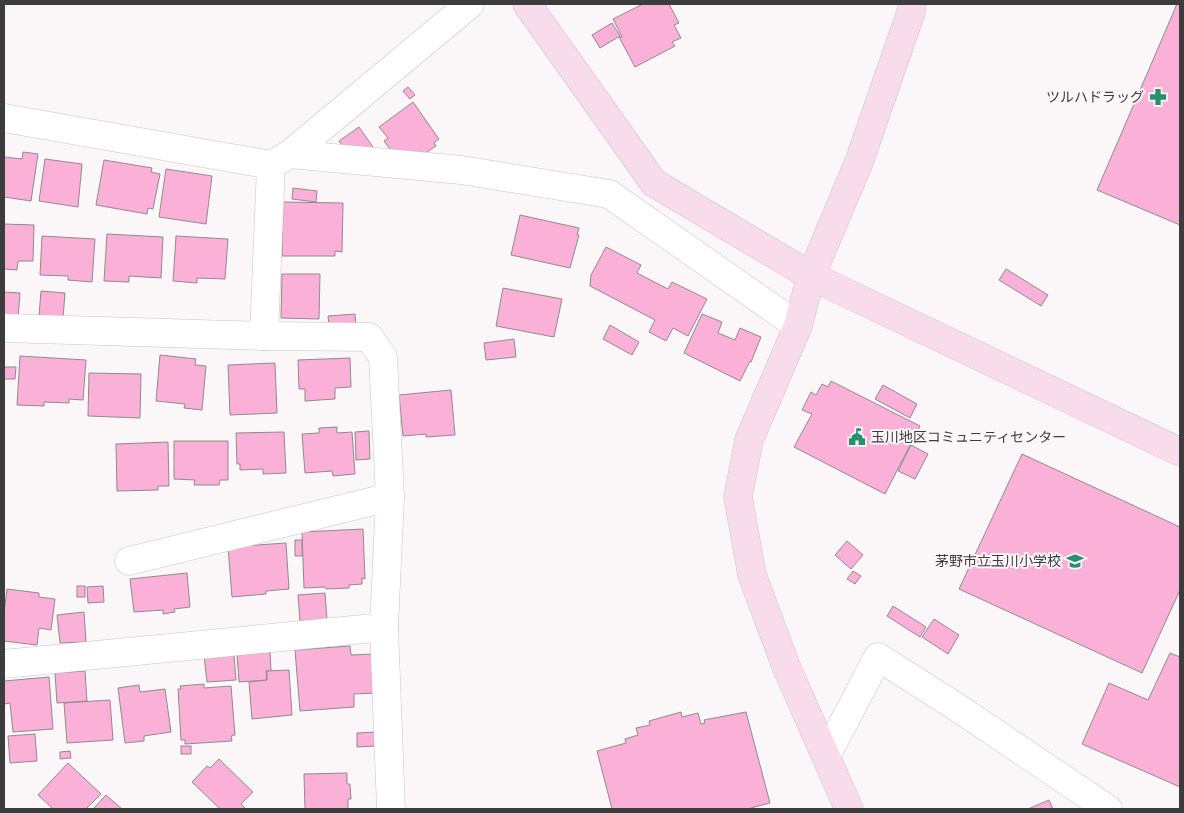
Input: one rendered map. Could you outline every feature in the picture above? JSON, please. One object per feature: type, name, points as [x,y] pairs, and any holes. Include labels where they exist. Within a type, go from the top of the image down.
[{"type":"street","points":[[264,336],[280,160],[470,4]]},
{"type":"street","points":[[527,4],[654,183],[811,276],[1180,452]]},
{"type":"street","points":[[849,809],[786,666],[752,575],[738,497],[749,440],[798,326],[811,276],[859,162],[912,12],[912,4]]},
{"type":"street","points":[[4,118],[280,160],[461,170],[609,194],[798,326]]},
{"type":"street","points":[[4,328],[264,336],[369,337],[383,357],[390,497],[384,627],[391,809]]},
{"type":"street","points":[[128,561],[390,497]]},
{"type":"street","points":[[4,664],[384,627]]},
{"type":"street","points":[[826,756],[878,657],[955,706],[1108,809]]},
{"type":"building","points":[[643,4],[669,4],[679,23],[674,25],[681,38],[672,42],[675,46],[635,67],[619,37],[622,37],[613,19]]},
{"type":"building","name":"ツルハドラッグ","points":[[1177,4],[1180,4],[1180,225],[1097,190]]},
{"type":"building","points":[[612,23],[620,36],[600,48],[592,35]]},
{"type":"building","points":[[408,87],[415,95],[410,99],[403,91]]},
{"type":"building","points":[[413,102],[439,139],[434,143],[436,146],[418,158],[402,165],[384,141],[388,138],[379,127]]},
{"type":"building","points":[[359,127],[373,147],[353,161],[339,141]]},
{"type":"building","points":[[23,152],[38,154],[31,201],[4,197],[4,157],[22,159]]},
{"type":"building","points":[[45,159],[82,164],[78,207],[39,201]]},
{"type":"building","points":[[104,160],[152,168],[151,172],[160,174],[153,209],[148,208],[147,214],[96,205]]},
{"type":"building","points":[[166,169],[212,176],[206,224],[159,217]]},
{"type":"building","points":[[293,188],[317,191],[316,202],[292,199]]},
{"type":"building","points":[[283,202],[343,203],[342,252],[335,251],[335,256],[282,256]]},
{"type":"building","points":[[520,215],[579,228],[577,235],[579,235],[570,268],[511,255]]},
{"type":"building","points":[[4,224],[34,225],[33,261],[18,261],[17,270],[4,269]]},
{"type":"building","points":[[107,234],[163,237],[161,278],[129,276],[129,282],[104,281]]},
{"type":"building","points":[[42,236],[95,239],[92,282],[68,280],[68,276],[40,275]]},
{"type":"building","points":[[176,236],[228,239],[225,279],[197,278],[197,283],[173,281]]},
{"type":"building","points":[[606,247],[641,265],[637,273],[668,289],[672,282],[707,299],[688,336],[673,328],[666,341],[649,332],[655,320],[590,286],[591,275]]},
{"type":"building","points":[[1006,269],[1048,295],[1041,306],[999,280]]},
{"type":"building","points":[[282,274],[320,274],[319,319],[281,318]]},
{"type":"building","points":[[503,288],[562,299],[554,337],[496,326]]},
{"type":"building","points":[[41,291],[65,293],[63,318],[39,316]]},
{"type":"building","points":[[4,292],[20,293],[18,318],[4,317]]},
{"type":"building","points":[[355,314],[356,325],[329,325],[328,316]]},
{"type":"building","points":[[702,314],[722,322],[718,333],[735,340],[740,328],[761,337],[751,362],[740,381],[684,353]]},
{"type":"building","points":[[610,325],[639,342],[632,355],[603,339]]},
{"type":"building","points":[[514,339],[516,357],[486,360],[484,343]]},
{"type":"building","points":[[160,355],[196,359],[195,365],[206,366],[202,410],[184,408],[185,404],[156,401]]},
{"type":"building","points":[[20,356],[86,360],[83,400],[69,399],[69,403],[44,402],[44,406],[17,405]]},
{"type":"building","points":[[350,358],[351,387],[335,388],[335,399],[305,401],[305,389],[299,389],[298,360]]},
{"type":"building","points":[[275,363],[277,413],[230,415],[228,365]]},
{"type":"building","points":[[4,367],[16,367],[15,379],[4,379]]},
{"type":"building","points":[[89,373],[141,374],[140,418],[88,416]]},
{"type":"building","name":"玉川地区コミュニティセンター","points":[[831,381],[920,426],[885,494],[794,447],[812,414],[802,410],[811,392],[816,395],[822,384],[828,387]]},
{"type":"building","points":[[883,385],[917,404],[910,418],[875,399]]},
{"type":"building","points":[[451,390],[455,435],[426,437],[426,434],[403,436],[399,395]]},
{"type":"building","points":[[337,427],[337,433],[352,432],[355,474],[333,476],[332,471],[305,473],[302,434],[319,433],[319,428]]},
{"type":"building","points":[[369,431],[370,459],[356,460],[355,432]]},
{"type":"building","points":[[284,432],[286,473],[263,474],[263,469],[240,470],[240,464],[237,464],[236,433]]},
{"type":"building","points":[[174,441],[228,441],[228,480],[220,480],[219,485],[194,485],[195,480],[174,479]]},
{"type":"building","points":[[168,442],[169,486],[158,486],[158,490],[117,491],[116,444]]},
{"type":"building","points":[[911,445],[928,454],[915,479],[898,471]]},
{"type":"building","points":[[1022,454],[1180,527],[1180,590],[1142,673],[959,589]]},
{"type":"building","points":[[363,529],[365,579],[362,578],[362,584],[349,585],[349,588],[304,588],[302,532]]},
{"type":"building","points":[[295,540],[302,540],[302,556],[295,556]]},
{"type":"building","points":[[847,541],[863,555],[851,569],[835,555]]},
{"type":"building","points":[[286,543],[289,589],[266,591],[266,594],[232,597],[228,547]]},
{"type":"building","points":[[853,571],[861,576],[855,584],[847,579]]},
{"type":"building","points":[[187,573],[190,607],[174,609],[175,612],[163,614],[163,610],[134,612],[130,579]]},
{"type":"building","points":[[77,586],[85,586],[85,597],[77,597]]},
{"type":"building","points":[[103,586],[104,602],[88,603],[87,587]]},
{"type":"building","points":[[7,589],[39,593],[39,597],[55,599],[51,630],[39,628],[37,645],[4,641],[4,613]]},
{"type":"building","points":[[325,593],[327,619],[300,621],[298,595]]},
{"type":"building","points":[[893,606],[926,627],[920,637],[887,616]]},
{"type":"building","points":[[84,612],[86,642],[60,643],[57,615]]},
{"type":"building","points":[[934,619],[959,635],[948,654],[922,637]]},
{"type":"building","points":[[350,646],[351,655],[375,654],[377,693],[354,694],[354,707],[300,711],[295,650]]},
{"type":"building","points":[[270,652],[271,671],[266,671],[267,680],[239,682],[237,655]]},
{"type":"building","points":[[1170,653],[1180,657],[1180,787],[1082,744],[1109,683],[1148,700]]},
{"type":"building","points":[[234,655],[236,680],[207,682],[204,656]]},
{"type":"building","points":[[289,670],[292,715],[252,719],[249,682],[267,680],[267,671]]},
{"type":"building","points":[[85,671],[87,701],[57,703],[55,673]]},
{"type":"building","points":[[49,677],[53,729],[13,732],[10,703],[4,704],[4,681]]},
{"type":"building","points":[[204,684],[204,688],[231,686],[235,735],[231,736],[232,741],[185,744],[185,740],[181,740],[178,689],[181,689],[180,686]]},
{"type":"building","points":[[139,685],[140,692],[165,689],[171,732],[144,736],[144,741],[125,743],[118,688]]},
{"type":"building","points":[[110,700],[113,740],[67,743],[64,703]]},
{"type":"building","points":[[681,712],[682,717],[698,713],[701,724],[705,723],[704,720],[746,712],[770,803],[747,809],[612,809],[597,751],[626,743],[625,739],[638,735],[636,728],[650,725],[649,721]]},
{"type":"building","points":[[376,732],[376,746],[357,747],[357,733]]},
{"type":"building","points":[[35,734],[37,761],[10,763],[8,736]]},
{"type":"building","points":[[181,746],[191,746],[191,754],[181,754]]},
{"type":"building","points":[[70,751],[71,758],[60,759],[60,752]]},
{"type":"building","points":[[219,759],[253,792],[241,804],[246,809],[220,809],[192,782],[207,766],[210,768]]},
{"type":"building","points":[[68,763],[101,794],[86,809],[53,809],[38,795]]},
{"type":"building","points":[[347,773],[347,784],[350,784],[351,799],[348,799],[348,809],[305,809],[304,774]]},
{"type":"building","points":[[106,795],[122,809],[93,809]]},
{"type":"building","points":[[1049,800],[1053,809],[1028,809]]},
{"type":"place","name":"ツルハドラッグ","points":[[1158,97]]},
{"type":"place","name":"玉川地区コミュニティセンター","points":[[857,437]]},
{"type":"place","name":"茅野市立玉川小学校","points":[[1075,561]]}]
